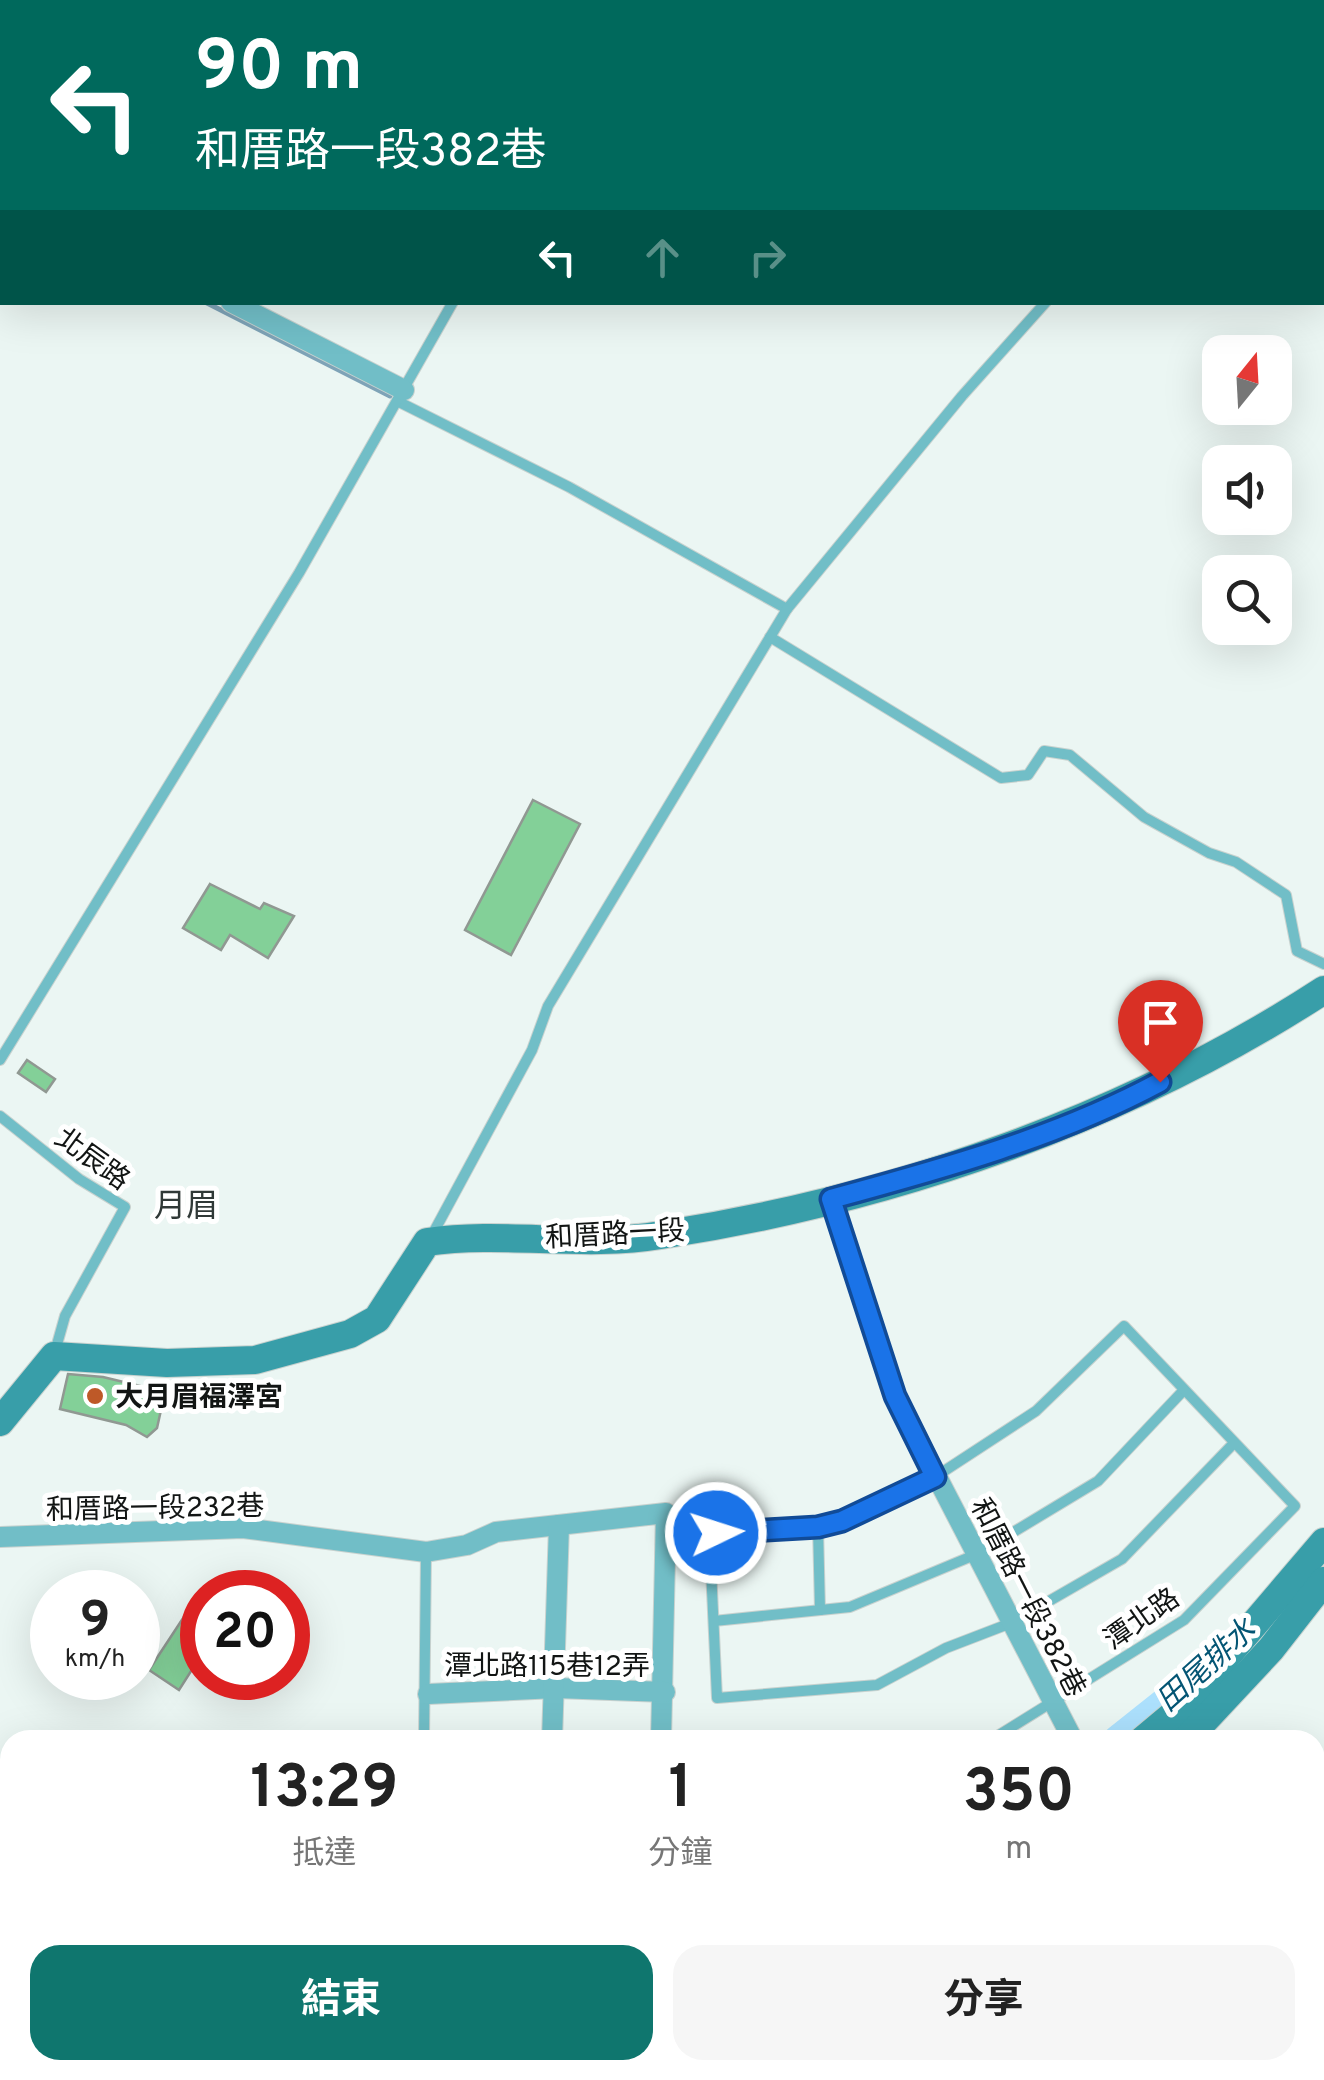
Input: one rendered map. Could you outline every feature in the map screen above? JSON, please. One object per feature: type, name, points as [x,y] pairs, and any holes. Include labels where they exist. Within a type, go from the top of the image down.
[{"type":"street","points":[[236,305],[400,396]]},
{"type":"street","name":"和厝路一段","points":[[428,1242],[478,1234],[567,1240],[658,1236],[831,1199],[950,1167],[1128,1100],[1324,990]]},
{"type":"street","name":"和厝路一段382巷","points":[[831,1199],[895,1396],[1068,1730]]},
{"type":"street","points":[[0,1422],[54,1356],[166,1363],[255,1360],[350,1334],[377,1320],[428,1242]]},
{"type":"street","name":"和厝路一段232巷","points":[[0,1537],[243,1528],[426,1552],[467,1545],[496,1532],[666,1514],[665,1692]]},
{"type":"street","points":[[553,1730],[559,1525]]},
{"type":"street","points":[[1155,1730],[1186,1704],[1324,1542]]},
{"type":"street","points":[[1195,1730],[1271,1649],[1324,1581]]},
{"type":"street","name":"潭北路115巷12弄","points":[[428,1694],[556,1688],[665,1692]]},
{"type":"street","points":[[662,1730],[665,1692]]},
{"type":"lane","points":[[0,1060],[299,573],[451,305]]},
{"type":"lane","points":[[428,1242],[532,1050],[548,1006],[786,608],[962,396],[1043,305]]},
{"type":"lane","points":[[400,396],[786,608]]},
{"type":"lane","points":[[770,637],[1000,778],[1028,774],[1044,751],[1070,755],[1144,817],[1209,853],[1236,862],[1286,895],[1297,951],[1324,964]]},
{"type":"lane","name":"北辰路","points":[[0,1116],[79,1179],[125,1207],[65,1316],[54,1356]]},
{"type":"lane","points":[[1124,1326],[1234,1444],[1122,1559],[1011,1623],[946,1648],[878,1685],[718,1698],[710,1547],[716,1533],[818,1527],[842,1521],[935,1477],[1036,1411],[1124,1326]]},
{"type":"lane","points":[[714,1621],[850,1608],[976,1554],[1098,1481],[1182,1392]]},
{"type":"lane","name":"潭北路","points":[[1009,1730],[1184,1620],[1295,1506],[1234,1444]]},
{"type":"lane","points":[[818,1527],[820,1610]]},
{"type":"lane","points":[[425,1730],[426,1552]]},
{"type":"building","points":[[533,800],[580,824],[511,955],[465,930]]},
{"type":"building","points":[[210,884],[260,909],[264,903],[294,916],[268,958],[230,935],[221,950],[183,928]]},
{"type":"building","points":[[27,1060],[55,1079],[46,1092],[18,1073]]},
{"type":"building","name":"大月眉福澤宮","points":[[68,1374],[103,1377],[165,1392],[157,1428],[147,1437],[126,1425],[60,1409]]},
{"type":"building","points":[[180,1623],[179,1690],[160,1677],[160,1653]]},
{"type":"waterway","points":[[211,305],[390,396]]},
{"type":"waterway","name":"田尾排水","points":[[1131,1730],[1211,1666]]},
{"type":"place","name":"大月眉福澤宮","points":[[95,1396]]},
{"type":"district","name":"月眉","points":[[186,1205]]},
{"type":"route","points":[[716,1533],[818,1527],[842,1521],[935,1477],[895,1396],[831,1199],[950,1167],[1128,1100],[1160,1082]]}]
